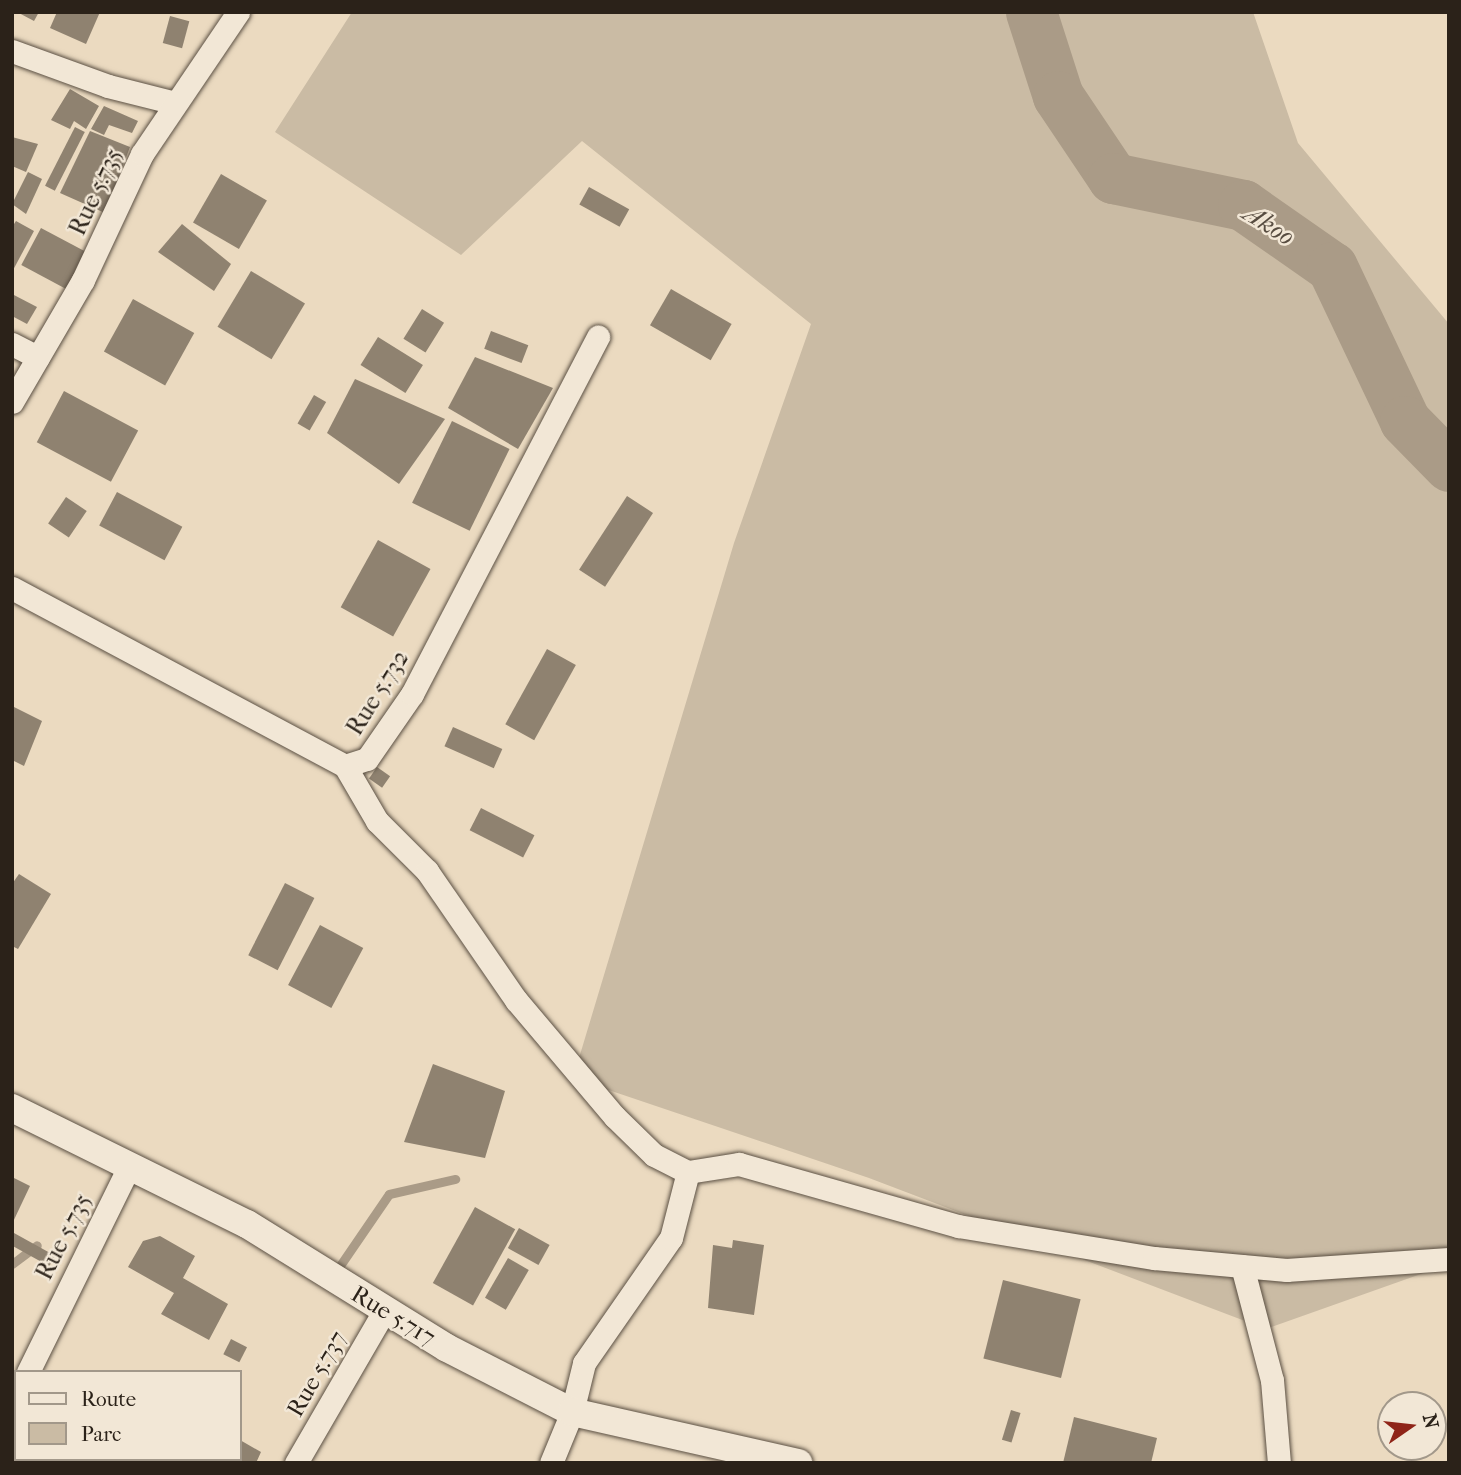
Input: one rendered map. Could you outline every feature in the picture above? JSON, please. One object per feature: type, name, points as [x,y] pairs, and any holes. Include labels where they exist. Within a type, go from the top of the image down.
[{"type":"street","name":"Rue 5.735","points":[[12,402],[83,280],[142,155],[238,12]]},
{"type":"street","points":[[12,51],[108,86],[175,103]]},
{"type":"street","name":"Rue 5.732","points":[[12,588],[345,766],[367,759],[381,744],[412,694],[598,336]]},
{"type":"street","points":[[12,344],[38,357]]},
{"type":"street","points":[[345,766],[377,821],[427,871],[516,1000],[615,1117],[654,1155],[688,1172],[738,1164],[958,1226],[1154,1258],[1286,1270],[1449,1259]]},
{"type":"street","name":"Rue 5.717","points":[[12,1108],[247,1224],[384,1311],[572,1412],[798,1463]]},
{"type":"street","name":"Rue 5.735","points":[[29,1370],[130,1165]]},
{"type":"street","points":[[551,1463],[572,1412],[584,1363],[671,1238],[688,1172]]},
{"type":"street","points":[[1242,1266],[1272,1380],[1279,1463]]},
{"type":"street","name":"Rue 5.737","points":[[296,1463],[384,1311]]},
{"type":"green space","points":[[352,12],[1253,12],[1298,143],[1449,324],[1449,1264],[1266,1329],[869,1178],[573,1078],[734,543],[811,324],[582,141],[461,255],[275,132]]},
{"type":"building","points":[[17,12],[39,12],[34,21]]},
{"type":"building","points":[[57,12],[100,12],[86,44],[50,28]]},
{"type":"building","points":[[170,16],[189,21],[182,48],[163,43]]},
{"type":"building","points":[[70,89],[99,106],[86,129],[74,121],[70,129],[51,120]]},
{"type":"building","points":[[104,106],[138,121],[132,133],[109,125],[104,135],[91,129]]},
{"type":"building","points":[[75,127],[85,132],[55,191],[45,186]]},
{"type":"building","points":[[90,131],[130,147],[105,213],[60,193]]},
{"type":"building","points":[[12,137],[38,144],[26,172],[12,166]]},
{"type":"building","points":[[28,172],[42,179],[26,214],[12,204]]},
{"type":"building","points":[[221,174],[267,200],[239,249],[193,222]]},
{"type":"building","points":[[589,187],[629,209],[620,227],[579,204]]},
{"type":"building","points":[[16,221],[34,231],[12,272],[12,227]]},
{"type":"building","points":[[182,224],[231,264],[214,291],[158,252]]},
{"type":"building","points":[[41,228],[90,254],[70,291],[21,265]]},
{"type":"building","points":[[251,271],[305,303],[272,359],[218,327]]},
{"type":"building","points":[[671,289],[732,324],[711,360],[650,325]]},
{"type":"building","points":[[12,294],[37,307],[27,324],[12,316]]},
{"type":"building","points":[[133,299],[194,333],[165,385],[104,351]]},
{"type":"building","points":[[422,309],[444,323],[426,352],[403,339]]},
{"type":"building","points":[[491,331],[528,345],[522,363],[484,349]]},
{"type":"building","points":[[378,337],[423,365],[405,393],[361,365]]},
{"type":"building","points":[[475,357],[553,388],[518,449],[448,408]]},
{"type":"building","points":[[355,379],[445,419],[399,484],[327,433]]},
{"type":"building","points":[[64,391],[138,430],[111,482],[37,442]]},
{"type":"building","points":[[314,395],[326,402],[310,431],[298,424]]},
{"type":"building","points":[[452,421],[510,449],[470,531],[412,503]]},
{"type":"building","points":[[117,492],[182,527],[164,560],[99,526]]},
{"type":"building","points":[[627,496],[653,513],[605,587],[579,570]]},
{"type":"building","points":[[66,497],[87,511],[69,538],[48,524]]},
{"type":"building","points":[[378,540],[430,569],[393,636],[341,607]]},
{"type":"building","points":[[547,649],[576,665],[534,740],[505,724]]},
{"type":"building","points":[[12,706],[42,721],[24,766],[12,760]]},
{"type":"building","points":[[453,727],[502,749],[494,768],[444,746]]},
{"type":"building","points":[[377,767],[390,776],[382,788],[369,778]]},
{"type":"building","points":[[481,808],[534,835],[523,858],[470,830]]},
{"type":"building","points":[[19,874],[51,894],[18,949],[12,946],[12,884]]},
{"type":"building","points":[[285,883],[314,898],[278,970],[248,955]]},
{"type":"building","points":[[320,925],[363,948],[331,1008],[288,985]]},
{"type":"building","points":[[433,1064],[505,1091],[485,1158],[404,1142]]},
{"type":"building","points":[[12,1177],[30,1186],[12,1224]]},
{"type":"building","points":[[475,1207],[515,1229],[473,1305],[433,1283]]},
{"type":"building","points":[[519,1228],[550,1245],[538,1265],[508,1248]]},
{"type":"building","points":[[14,1233],[55,1256],[49,1266],[12,1246]]},
{"type":"building","points":[[160,1236],[195,1256],[183,1278],[228,1304],[209,1340],[161,1314],[174,1293],[128,1267],[143,1241]]},
{"type":"building","points":[[733,1240],[764,1245],[754,1315],[708,1308],[713,1245],[732,1248]]},
{"type":"building","points":[[508,1258],[529,1270],[506,1310],[485,1298]]},
{"type":"building","points":[[1003,1280],[1081,1299],[1061,1378],[983,1359]]},
{"type":"building","points":[[231,1339],[247,1347],[239,1362],[223,1354]]},
{"type":"building","points":[[1011,1410],[1021,1413],[1011,1443],[1002,1440]]},
{"type":"building","points":[[1074,1417],[1157,1438],[1151,1463],[1063,1463]]},
{"type":"building","points":[[242,1441],[261,1452],[256,1463],[236,1461],[242,1461]]},
{"type":"waterway","name":"Akoo","points":[[1031,12],[1058,96],[1113,178],[1243,205],[1332,267],[1405,421],[1449,466]]},
{"type":"waterway","points":[[339,1267],[389,1194],[455,1179]]},
{"type":"waterway","points":[[12,1264],[37,1245]]}]
